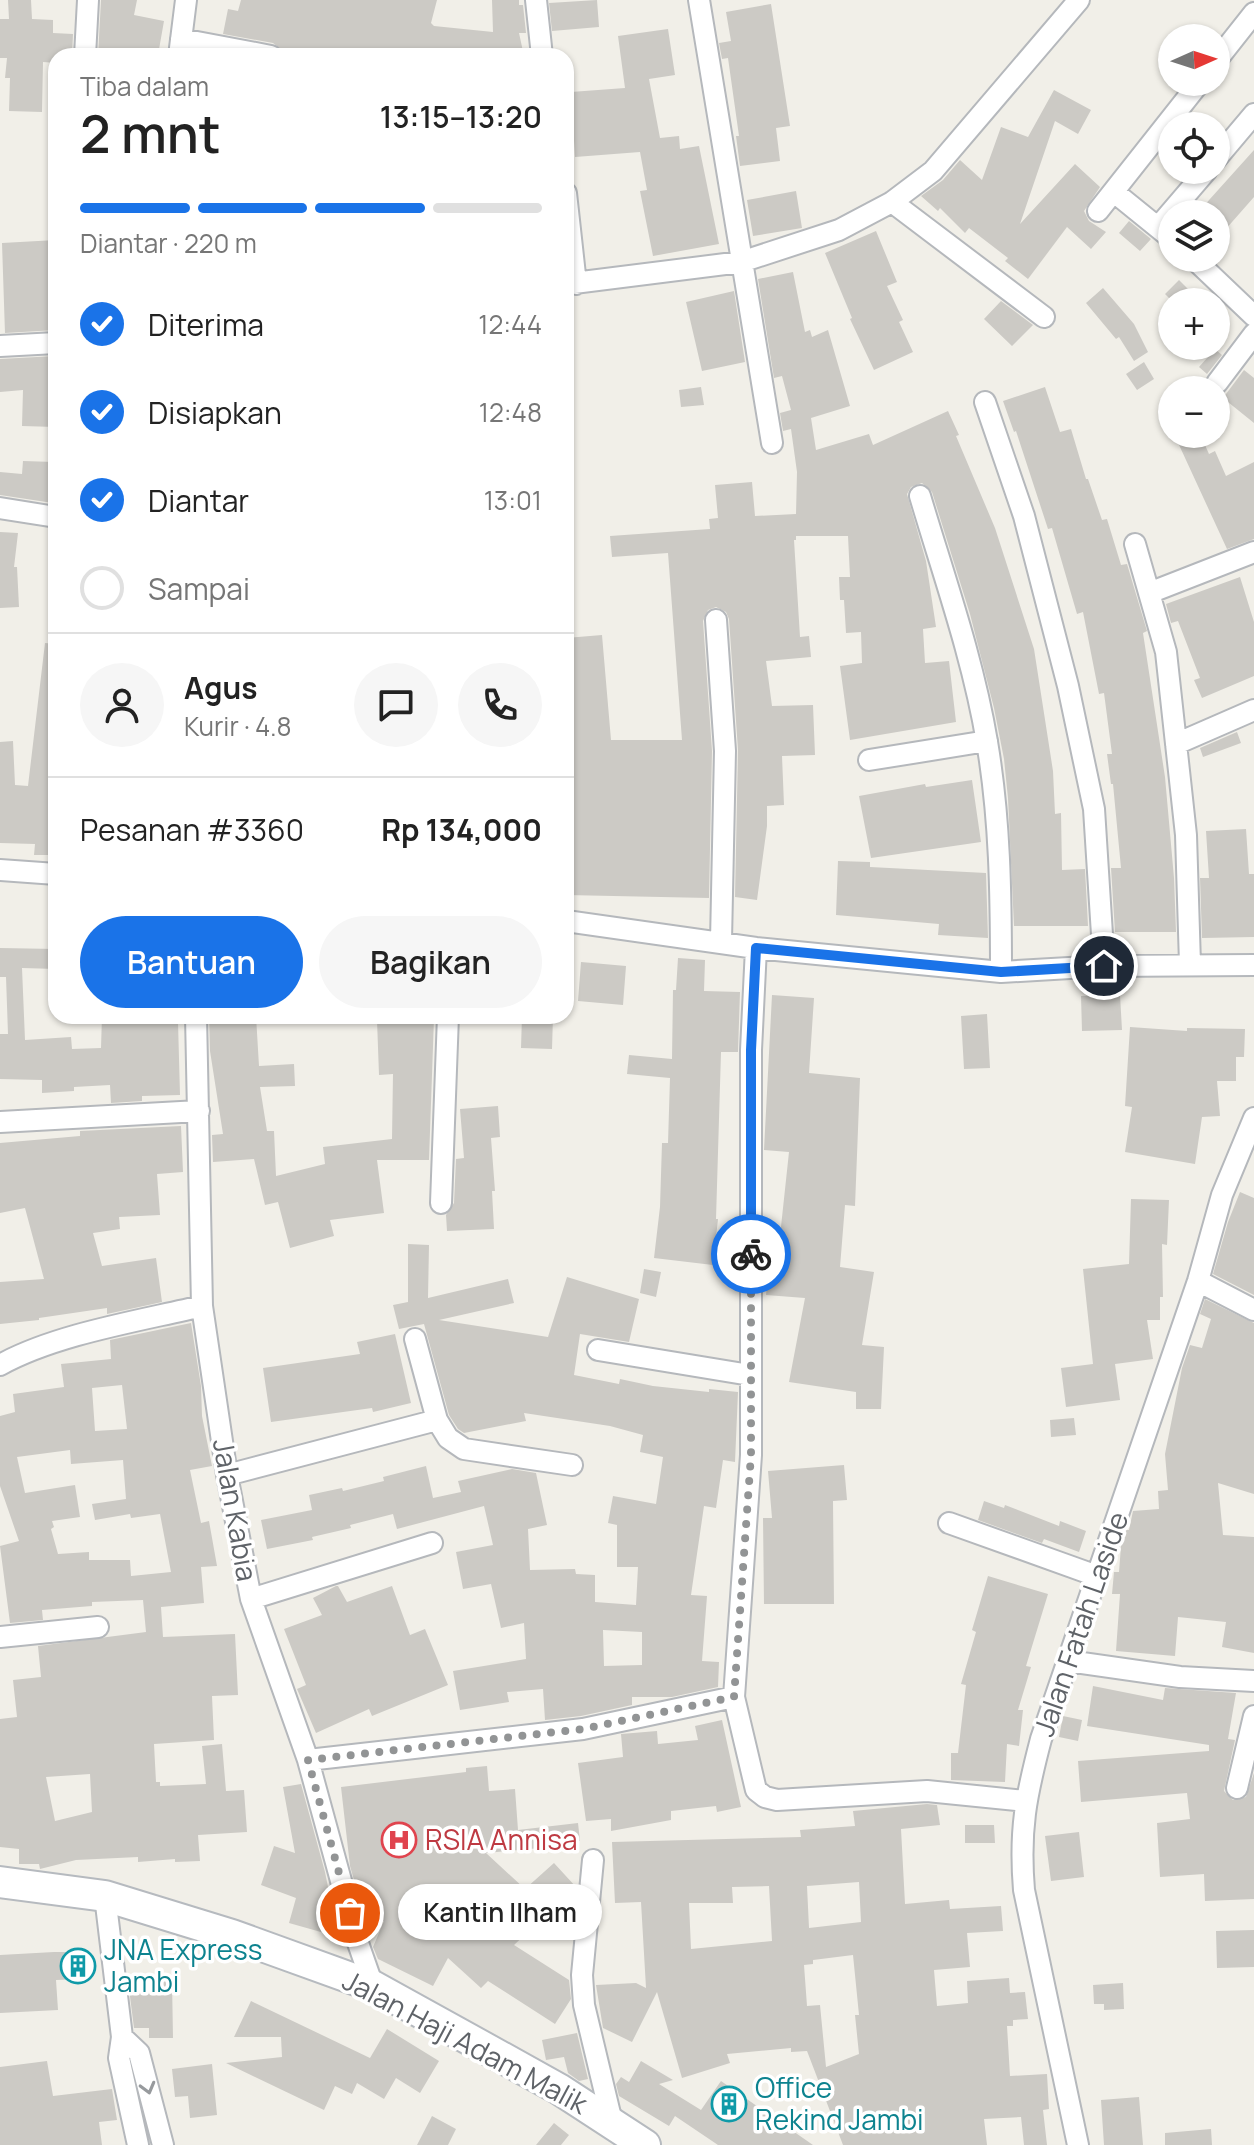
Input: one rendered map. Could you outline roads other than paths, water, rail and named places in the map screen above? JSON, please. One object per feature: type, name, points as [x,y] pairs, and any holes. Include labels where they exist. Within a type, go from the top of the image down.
[{"type":"main road","name":"Jalan Haji Adam Malik","points":[[0,1882],[105,1896],[232,1935],[373,1986],[487,2048],[645,2145]]},
{"type":"street","points":[[85,48],[88,0]]},
{"type":"street","points":[[180,47],[186,0]]},
{"type":"street","points":[[536,0],[541,48]]},
{"type":"street","points":[[699,0],[772,443]]},
{"type":"street","points":[[574,284],[741,262],[839,230],[892,202],[933,171],[1079,0]]},
{"type":"street","points":[[1230,43],[1254,13]]},
{"type":"street","points":[[1098,211],[1189,96]]},
{"type":"street","points":[[1230,142],[1254,114]]},
{"type":"street","points":[[1114,192],[1158,226]]},
{"type":"street","points":[[892,202],[1044,317]]},
{"type":"street","points":[[1208,272],[1254,316]]},
{"type":"street","points":[[1222,376],[1254,334]]},
{"type":"street","points":[[0,346],[48,343]]},
{"type":"street","points":[[985,402],[1024,516],[1068,686],[1094,809],[1104,966]]},
{"type":"street","points":[[920,496],[973,675],[987,741],[997,810],[1001,972]]},
{"type":"street","points":[[0,508],[48,516]]},
{"type":"street","points":[[1135,544],[1166,652],[1186,835],[1190,964]]},
{"type":"street","points":[[1149,593],[1254,552]]},
{"type":"street","points":[[716,620],[725,751],[721,941]]},
{"type":"street","points":[[1176,744],[1254,710]]},
{"type":"street","points":[[869,760],[987,741]]},
{"type":"street","points":[[0,870],[48,873]]},
{"type":"street","points":[[574,922],[756,948],[1001,972],[1104,966],[1254,965]]},
{"type":"street","points":[[756,948],[751,1065],[749,1508],[738,1616],[734,1697],[749,1768],[756,1790],[765,1797],[777,1800],[927,1791],[1025,1801]]},
{"type":"street","name":"Jalan Kabia","points":[[196,1024],[202,1306],[227,1475],[251,1599],[308,1760],[358,1943],[373,1986]]},
{"type":"street","points":[[441,1203],[448,1024]]},
{"type":"street","points":[[0,1122],[199,1111]]},
{"type":"street","name":"Jalan Fatah Laside","points":[[1078,2145],[1024,1890],[1020,1847],[1025,1801],[1041,1739],[1198,1281],[1222,1195],[1254,1118]]},
{"type":"street","points":[[1198,1281],[1254,1310]]},
{"type":"street","points":[[0,1365],[67,1339],[202,1306]]},
{"type":"street","points":[[415,1339],[437,1420],[448,1438],[464,1449],[572,1465]]},
{"type":"street","points":[[598,1350],[750,1375]]},
{"type":"street","points":[[227,1475],[437,1420]]},
{"type":"street","points":[[949,1523],[1097,1576]]},
{"type":"street","points":[[251,1599],[432,1543]]},
{"type":"street","points":[[0,1637],[98,1627]]},
{"type":"street","points":[[1068,1661],[1180,1677],[1254,1681]]},
{"type":"street","points":[[308,1760],[583,1729],[734,1697]]},
{"type":"street","points":[[1237,1788],[1254,1716]]},
{"type":"street","points":[[593,1860],[582,1975],[584,2005],[612,2122]]},
{"type":"street","points":[[105,1896],[122,2037],[119,2058],[138,2145]]},
{"type":"street","points":[[122,2037],[139,2053],[163,2145]]},
{"type":"place","name":"RSIA Annisa","points":[[399,1840]]},
{"type":"place","name":"Kantin Ilham","points":[[350,1913]]},
{"type":"place","name":"JNA Express Jambi","points":[[78,1966]]},
{"type":"place","name":"Office Rekind Jambi","points":[[729,2104]]}]
